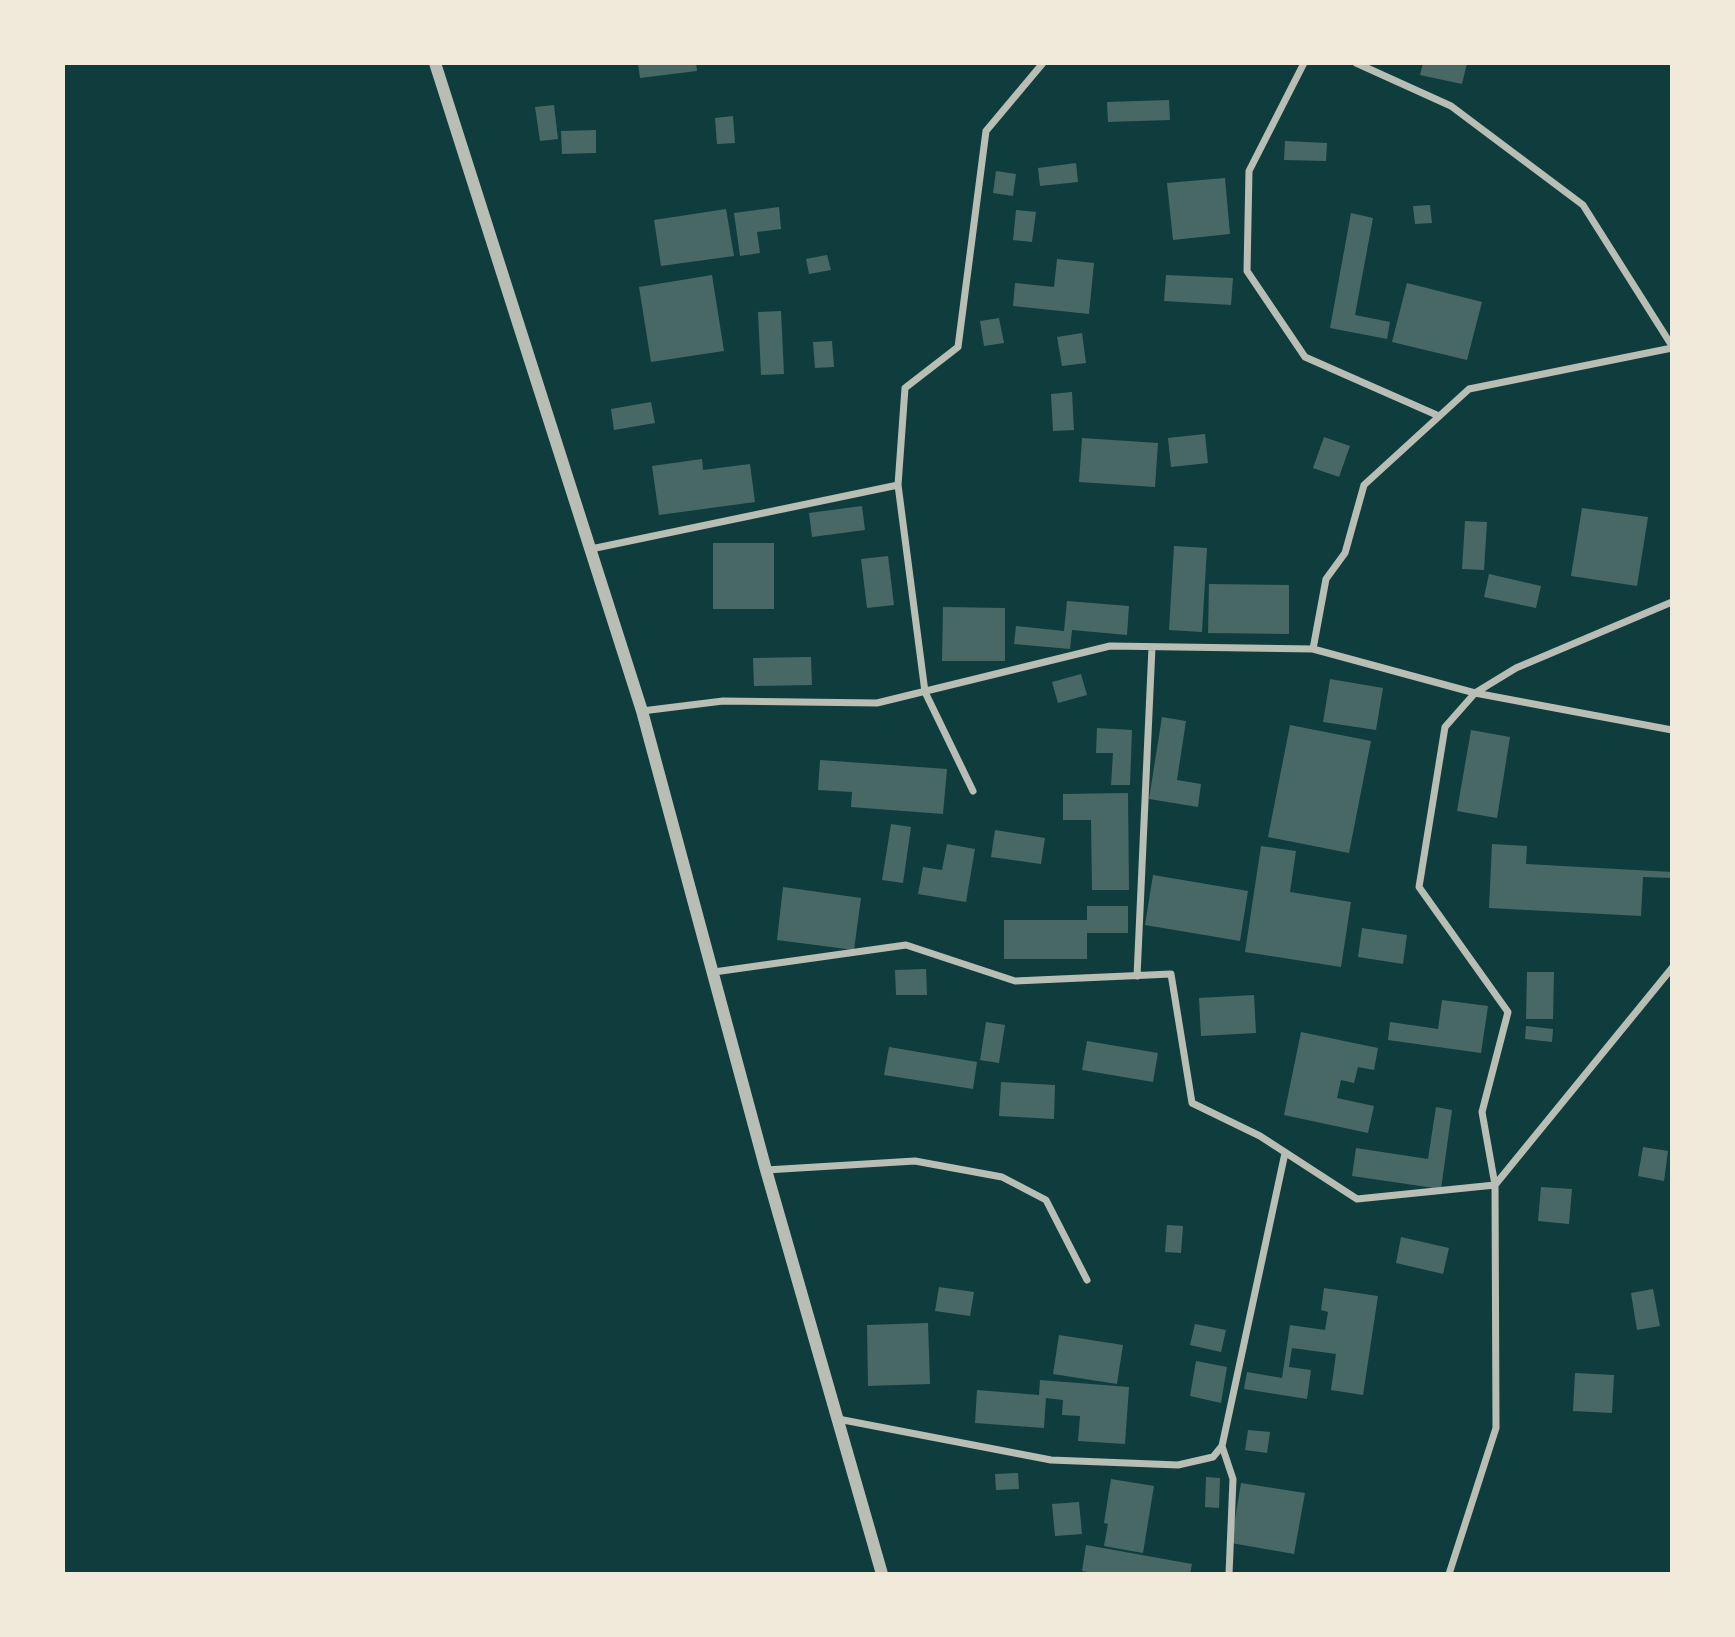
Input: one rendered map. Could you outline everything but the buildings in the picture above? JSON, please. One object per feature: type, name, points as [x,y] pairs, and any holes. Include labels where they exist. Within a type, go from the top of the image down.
[{"type":"street","points":[[435,63],[642,711],[766,1170],[882,1574]]},
{"type":"street","points":[[973,791],[925,692],[898,485],[905,388],[958,347],[986,131],[1043,63]]},
{"type":"street","points":[[1304,63],[1249,171],[1247,271],[1305,358],[1439,416]]},
{"type":"street","points":[[1313,649],[1326,579],[1345,553],[1364,485],[1469,389],[1672,347],[1583,205],[1451,106],[1356,63]]},
{"type":"street","points":[[591,549],[898,485]]},
{"type":"street","points":[[1449,1574],[1496,1428],[1495,1185],[1482,1112],[1508,1012],[1419,887],[1445,727],[1475,693],[1516,668],[1672,602]]},
{"type":"street","points":[[642,711],[723,701],[877,703],[1110,646],[1313,649],[1475,693],[1672,730]]},
{"type":"street","points":[[1137,976],[1153,647]]},
{"type":"street","points":[[714,972],[906,945],[1015,981],[1171,974],[1192,1103],[1260,1136],[1357,1199],[1495,1185],[1672,968]]},
{"type":"street","points":[[1229,1574],[1233,1479],[1223,1446],[1285,1153]]},
{"type":"street","points":[[766,1170],[915,1161],[1002,1177],[1046,1200],[1087,1280]]},
{"type":"street","points":[[838,1419],[1051,1460],[1178,1465],[1213,1457],[1223,1446]]}]
